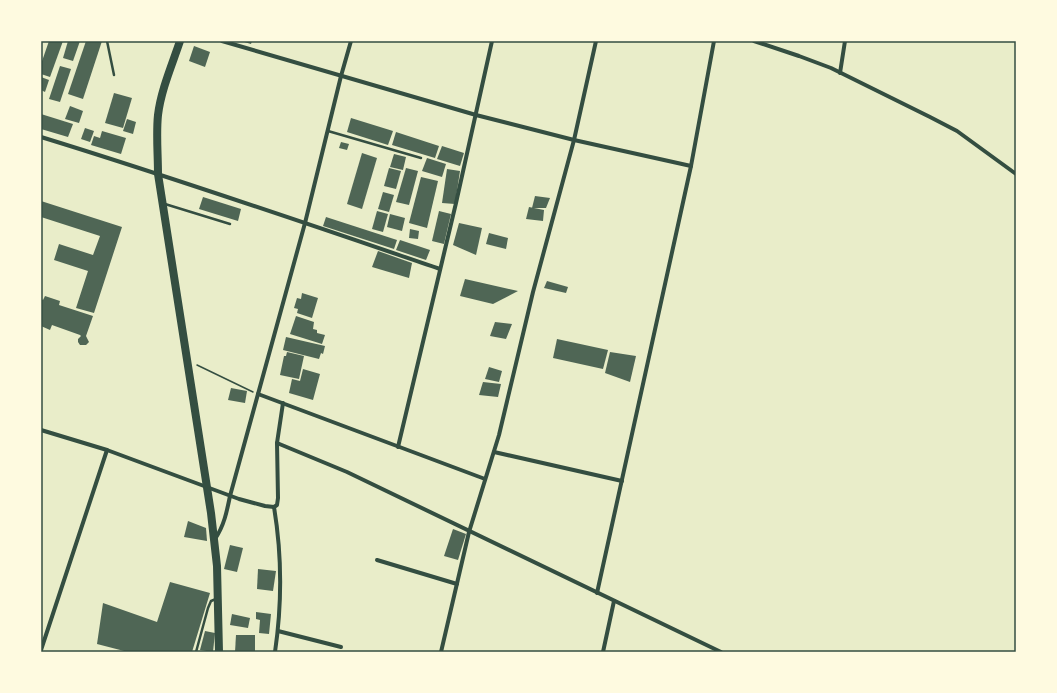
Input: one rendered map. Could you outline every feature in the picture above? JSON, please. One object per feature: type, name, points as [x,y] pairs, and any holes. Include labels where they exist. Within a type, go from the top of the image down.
[{"type":"highway","points":[[180,41],[165,86],[158,115],[158,174],[215,540],[219,652]]},
{"type":"street","points":[[222,41],[476,116],[574,140],[692,166]]},
{"type":"street","points":[[215,540],[222,528],[306,223],[341,76],[351,41]]},
{"type":"street","points":[[398,447],[456,203],[492,41]]},
{"type":"street","points":[[441,652],[469,532],[494,452],[533,292],[574,140],[596,41]]},
{"type":"street","points":[[597,593],[692,166],[714,41]]},
{"type":"street","points":[[754,41],[799,56],[840,73],[947,125],[1016,174]]},
{"type":"street","points":[[840,73],[845,41]]},
{"type":"street","points":[[41,137],[158,174],[440,269]]},
{"type":"street","points":[[258,394],[485,479]]},
{"type":"street","points":[[275,652],[278,632],[280,552],[274,507],[277,505],[278,498],[277,443],[283,403]]},
{"type":"street","points":[[41,430],[107,450],[230,496],[265,506],[274,507]]},
{"type":"street","points":[[277,443],[347,472],[721,652]]},
{"type":"street","points":[[41,650],[107,450]]},
{"type":"street","points":[[494,452],[622,481]]},
{"type":"street","points":[[377,560],[457,584]]},
{"type":"street","points":[[603,652],[614,601]]},
{"type":"street","points":[[278,632],[341,647]]},
{"type":"lane","points":[[107,41],[114,75]]},
{"type":"lane","points":[[328,130],[421,158]]},
{"type":"lane","points":[[163,203],[230,224]]},
{"type":"lane","points":[[196,652],[208,608],[211,601],[218,598]]},
{"type":"path","points":[[188,361],[258,394]]},
{"type":"building","points":[[49,41],[63,41],[50,77],[41,74],[41,64]]},
{"type":"building","points":[[68,41],[80,41],[73,61],[63,58]]},
{"type":"building","points":[[86,41],[102,41],[83,99],[68,94]]},
{"type":"building","points":[[241,41],[252,41],[251,44]]},
{"type":"building","points":[[194,46],[210,52],[205,67],[189,61]]},
{"type":"building","points":[[60,66],[71,69],[60,102],[49,99]]},
{"type":"building","points":[[41,77],[49,80],[45,92],[41,90]]},
{"type":"building","points":[[114,93],[132,98],[123,128],[105,123]]},
{"type":"building","points":[[70,106],[83,111],[79,123],[65,119]]},
{"type":"building","points":[[41,114],[73,124],[68,137],[41,129]]},
{"type":"building","points":[[351,118],[393,131],[388,145],[347,132]]},
{"type":"building","points":[[127,119],[136,122],[133,134],[123,131]]},
{"type":"building","points":[[85,128],[94,131],[90,142],[81,139]]},
{"type":"building","points":[[102,131],[126,138],[121,154],[91,145],[94,136],[100,138]]},
{"type":"building","points":[[396,132],[439,146],[435,158],[392,145]]},
{"type":"building","points":[[341,142],[349,144],[347,150],[339,148]]},
{"type":"building","points":[[442,146],[464,153],[460,166],[437,159]]},
{"type":"building","points":[[362,153],[377,158],[362,209],[347,204]]},
{"type":"building","points":[[394,154],[406,157],[403,170],[390,167]]},
{"type":"building","points":[[427,158],[446,164],[442,177],[422,171]]},
{"type":"building","points":[[389,168],[401,171],[396,189],[384,186]]},
{"type":"building","points":[[406,168],[418,171],[409,205],[396,202]]},
{"type":"building","points":[[447,169],[460,171],[455,204],[442,203]]},
{"type":"building","points":[[421,177],[438,181],[427,228],[409,223]]},
{"type":"building","points":[[383,192],[394,195],[389,212],[378,209]]},
{"type":"building","points":[[535,196],[550,198],[546,208],[532,208]]},
{"type":"building","points":[[203,197],[241,209],[238,221],[199,209]]},
{"type":"building","points":[[41,201],[122,227],[94,313],[76,308],[88,271],[54,260],[59,244],[93,255],[100,236],[41,217]]},
{"type":"building","points":[[529,207],[544,210],[543,221],[526,219]]},
{"type":"building","points":[[377,211],[388,214],[383,232],[372,229]]},
{"type":"building","points":[[439,211],[451,214],[444,244],[432,241]]},
{"type":"building","points":[[390,214],[405,218],[402,231],[387,227]]},
{"type":"building","points":[[326,217],[397,240],[394,249],[323,226]]},
{"type":"building","points":[[459,223],[482,228],[476,255],[453,245]]},
{"type":"building","points":[[410,229],[419,231],[418,239],[409,238]]},
{"type":"building","points":[[489,233],[508,238],[506,249],[486,244]]},
{"type":"building","points":[[400,240],[430,250],[426,260],[396,250]]},
{"type":"building","points":[[378,251],[412,263],[409,278],[372,267]]},
{"type":"building","points":[[465,279],[518,291],[493,304],[460,296]]},
{"type":"building","points":[[547,281],[568,287],[566,293],[544,288]]},
{"type":"building","points":[[302,293],[318,298],[312,318],[297,313],[298,309],[294,308],[297,298],[301,299]]},
{"type":"building","points":[[45,296],[60,301],[59,305],[93,316],[86,336],[89,342],[86,345],[80,345],[78,342],[78,339],[81,336],[80,335],[52,325],[50,330],[41,326],[41,299],[43,300]]},
{"type":"building","points":[[296,316],[314,322],[313,329],[317,330],[317,333],[325,335],[322,344],[290,334]]},
{"type":"building","points":[[495,322],[512,324],[506,339],[490,336]]},
{"type":"building","points":[[286,337],[325,346],[323,354],[321,353],[319,359],[283,350]]},
{"type":"building","points":[[557,339],[608,350],[603,369],[553,358]]},
{"type":"building","points":[[287,352],[304,356],[299,379],[280,375],[284,356],[286,356]]},
{"type":"building","points":[[610,352],[636,356],[630,382],[605,373]]},
{"type":"building","points":[[489,367],[502,371],[499,382],[485,379]]},
{"type":"building","points":[[303,369],[320,374],[313,400],[289,393],[292,379],[300,381]]},
{"type":"building","points":[[483,382],[501,384],[498,397],[479,395]]},
{"type":"building","points":[[231,388],[247,391],[245,403],[228,400]]},
{"type":"building","points":[[188,521],[206,528],[207,541],[184,537]]},
{"type":"building","points":[[453,529],[466,534],[458,560],[444,556]]},
{"type":"building","points":[[230,545],[243,548],[237,572],[224,569]]},
{"type":"building","points":[[258,569],[276,571],[273,591],[257,589]]},
{"type":"building","points":[[170,582],[210,593],[192,652],[128,652],[97,644],[103,603],[157,622]]},
{"type":"building","points":[[256,612],[271,614],[269,634],[259,633],[260,620],[256,619]]},
{"type":"building","points":[[232,614],[250,618],[248,628],[230,625]]},
{"type":"building","points":[[205,631],[215,633],[213,652],[200,650]]},
{"type":"building","points":[[236,635],[255,635],[255,652],[235,652]]}]
